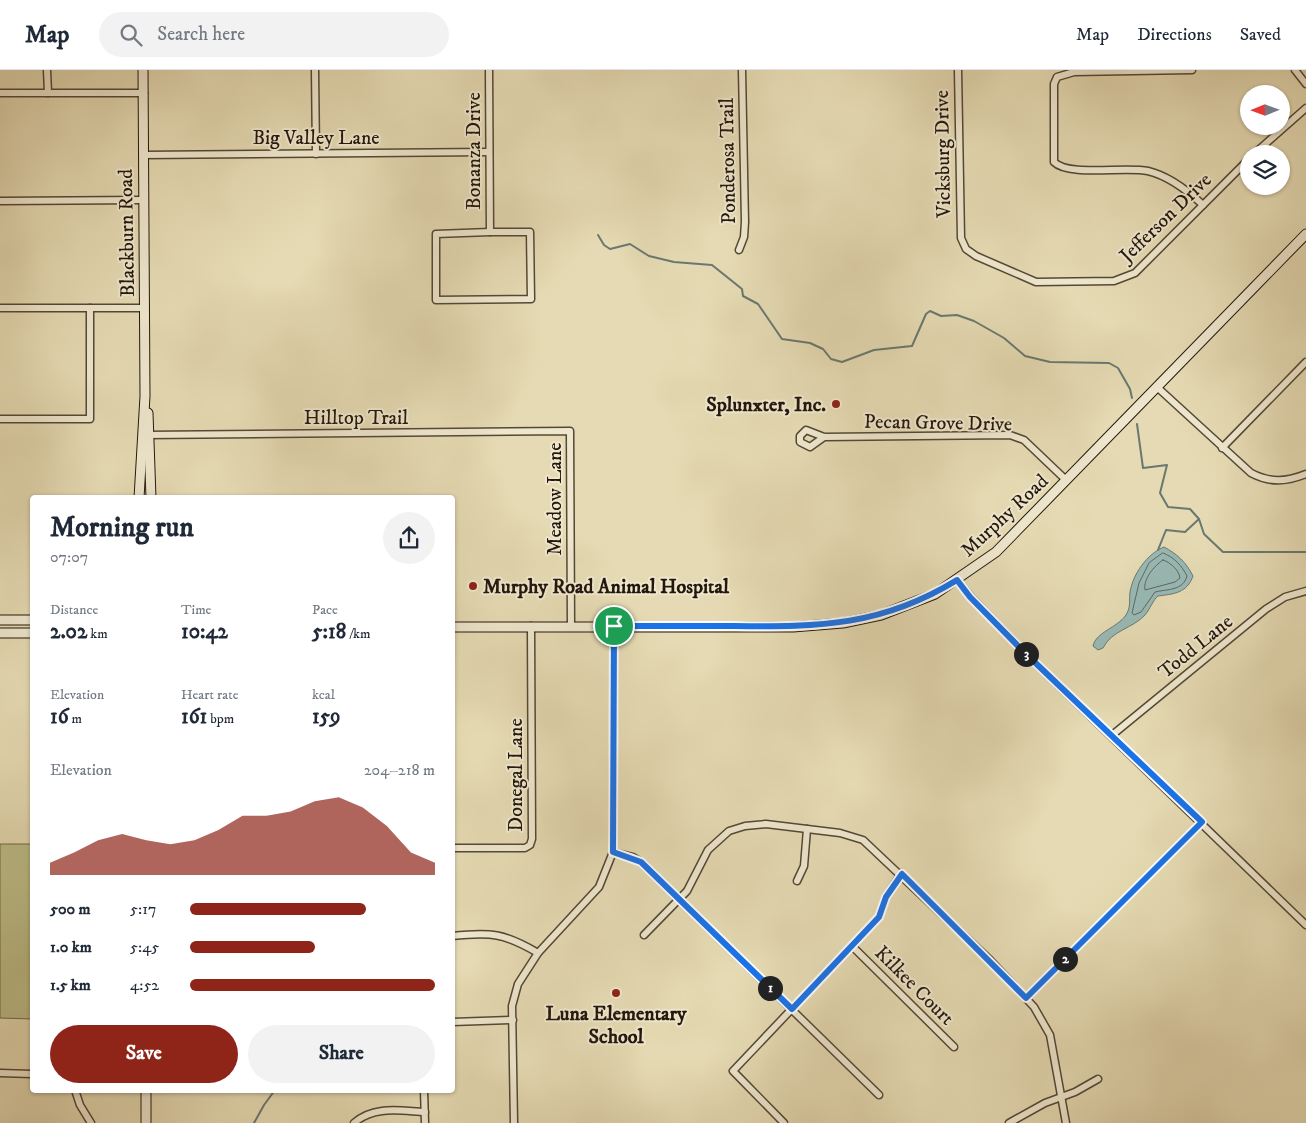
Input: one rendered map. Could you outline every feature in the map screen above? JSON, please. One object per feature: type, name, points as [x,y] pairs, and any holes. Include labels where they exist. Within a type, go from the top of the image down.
[{"type":"main road","name":"Blackburn Road","points":[[143,70],[145,396],[151,493]]},
{"type":"main road","name":"Murphy Road","points":[[455,627],[793,627],[843,623],[871,617],[935,594],[996,552],[1158,388],[1306,234]]},
{"type":"main road","name":"Blackburn Road","points":[[139,493],[146,435]]},
{"type":"main road","points":[[139,493],[151,493]]},
{"type":"main road","points":[[0,620],[28,620],[29,633],[0,634]]},
{"type":"main road","points":[[146,1093],[146,1123]]},
{"type":"street","points":[[47,70],[48,93]]},
{"type":"street","points":[[315,70],[316,154]]},
{"type":"street","name":"Bonanza Drive","points":[[489,70],[490,232]]},
{"type":"street","name":"Ponderosa Trail","points":[[739,250],[745,231],[742,70]]},
{"type":"street","name":"Vicksburg Drive","points":[[958,70],[961,238]]},
{"type":"street","points":[[1192,70],[1074,72],[1057,77],[1054,84],[1054,162],[1065,169],[1127,168],[1163,175],[1187,191],[1203,205]]},
{"type":"street","points":[[1295,70],[1306,84]]},
{"type":"street","points":[[0,93],[144,93]]},
{"type":"street","points":[[1264,145],[1306,108]]},
{"type":"street","name":"Big Valley Lane","points":[[143,154],[489,152]]},
{"type":"street","name":"Jefferson Drive","points":[[961,238],[966,249],[976,256],[1036,282],[1114,281],[1135,273],[1240,168]]},
{"type":"street","points":[[0,201],[143,200]]},
{"type":"street","points":[[490,232],[530,232],[531,299],[436,300],[436,234],[490,232]]},
{"type":"street","points":[[0,308],[145,308]]},
{"type":"street","points":[[0,419],[90,419],[90,308]]},
{"type":"street","points":[[1222,448],[1306,362]]},
{"type":"street","points":[[1158,388],[1251,473],[1263,479],[1292,480],[1306,474]]},
{"type":"street","name":"Hilltop Trail","points":[[146,435],[570,432]]},
{"type":"street","name":"Meadow Lane","points":[[570,432],[571,626]]},
{"type":"street","name":"Pecan Grove Drive","points":[[824,437],[1010,435],[1024,440],[1066,480]]},
{"type":"street","points":[[957,580],[962,588],[998,626],[1306,925]]},
{"type":"street","name":"Todd Lane","points":[[1110,736],[1266,609],[1285,597],[1306,591]]},
{"type":"street","name":"Donegal Lane","points":[[455,848],[525,848],[532,839],[531,626]]},
{"type":"street","points":[[514,1123],[512,1006],[518,984],[538,953],[599,888],[613,852],[614,626]]},
{"type":"street","points":[[1026,998],[1202,822]]},
{"type":"street","points":[[644,935],[696,877],[708,850],[729,831],[745,826],[766,824],[840,833],[863,840],[902,874],[1026,998],[1042,1019],[1050,1035],[1066,1123]]},
{"type":"street","points":[[797,880],[804,866],[807,829]]},
{"type":"street","points":[[613,852],[641,862],[879,1095]]},
{"type":"street","points":[[784,1123],[733,1071],[853,947],[879,917],[886,897],[902,874]]},
{"type":"street","points":[[455,936],[501,936],[521,942],[538,953]]},
{"type":"street","name":"Kilkee Court","points":[[853,947],[954,1047]]},
{"type":"street","points":[[455,1022],[513,1020]]},
{"type":"street","points":[[0,1073],[30,1074]]},
{"type":"street","points":[[1009,1123],[1045,1103],[1098,1079]]},
{"type":"street","points":[[76,1093],[80,1105],[91,1123]]},
{"type":"street","points":[[424,1093],[425,1123]]},
{"type":"street","points":[[354,1123],[370,1113],[381,1110],[425,1112]]},
{"type":"green space","points":[[0,844],[30,844],[30,1019],[0,1018]]},
{"type":"water","points":[[1164,547],[1177,556],[1187,567],[1193,576],[1190,582],[1179,592],[1158,596],[1140,620],[1117,633],[1103,648],[1098,650],[1093,646],[1098,637],[1122,619],[1128,612],[1130,592],[1134,578],[1142,565],[1152,554]]},
{"type":"waterway","points":[[598,235],[604,245],[610,249],[630,244],[649,256],[674,262],[712,265],[742,289],[743,296],[758,304],[782,339],[810,343],[823,349],[831,359],[842,362],[874,350],[912,346],[926,314],[930,311],[941,316],[957,315],[974,321],[1004,338],[1025,356],[1050,362],[1109,363],[1118,368],[1130,389],[1132,398]]},
{"type":"waterway","points":[[1137,424],[1143,468],[1167,465],[1160,493],[1168,507],[1190,509],[1199,519],[1185,532],[1166,530],[1158,550]]},
{"type":"waterway","points":[[1199,519],[1204,534],[1223,552],[1306,552]]},
{"type":"waterway","points":[[254,1123],[273,1093]]},
{"type":"place","name":"Splunxter, Inc.","points":[[836,404]]},
{"type":"place","name":"Murphy Road Animal Hospital","points":[[473,586]]},
{"type":"place","name":"Luna Elementary School","points":[[616,993]]},
{"type":"route","points":[[957,580],[970,597],[1024,652],[1141,766],[1202,822],[1026,998],[902,874],[886,897],[879,917],[853,947],[792,1009],[641,862],[632,857],[613,852],[614,626],[822,626],[871,617],[904,606],[935,594],[957,580]]}]
